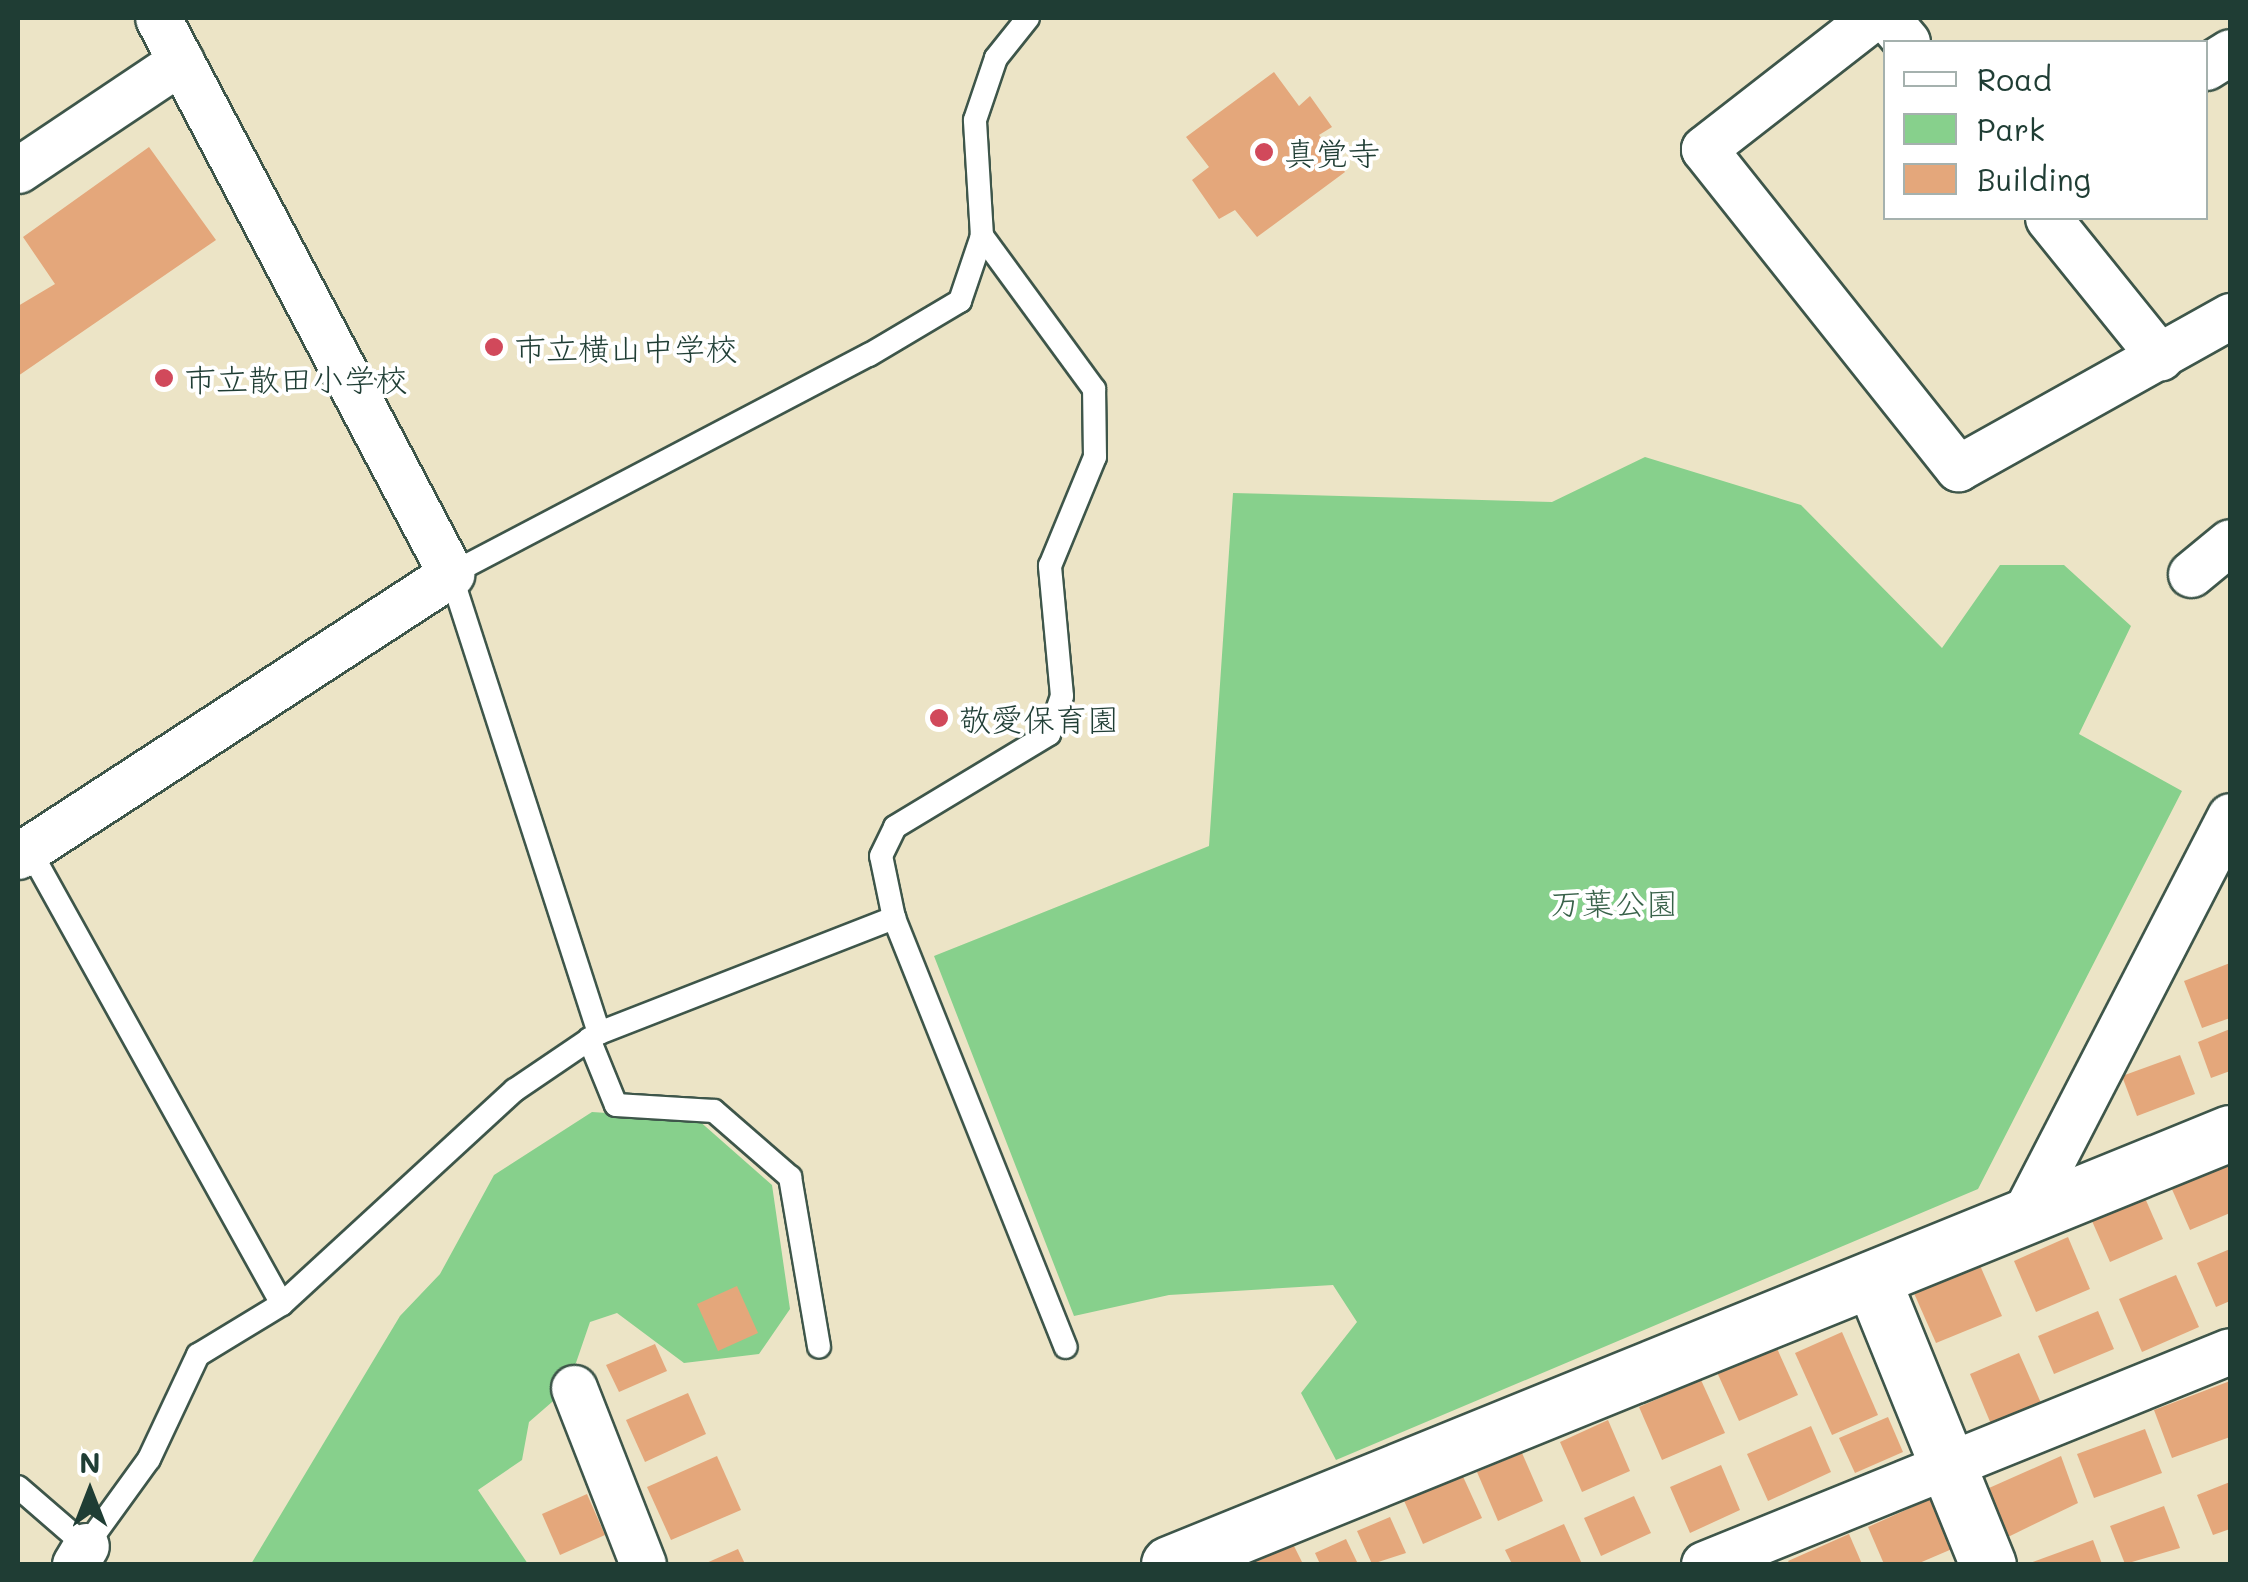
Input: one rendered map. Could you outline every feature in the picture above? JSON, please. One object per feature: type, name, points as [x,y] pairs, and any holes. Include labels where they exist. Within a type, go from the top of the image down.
[{"type":"street","points":[[23,852],[451,574],[158,18]]},
{"type":"street","points":[[1872,18],[1704,149],[1958,468],[2230,316]]},
{"type":"street","points":[[1887,18],[1906,40]]},
{"type":"street","points":[[2208,66],[2230,52]]},
{"type":"street","points":[[18,170],[181,62]]},
{"type":"street","points":[[2050,220],[2160,357]]},
{"type":"street","points":[[2191,574],[2230,542]]},
{"type":"street","points":[[2023,1217],[2230,816]]},
{"type":"street","points":[[2180,913],[2230,892]]},
{"type":"street","points":[[1169,1564],[2230,1132]]},
{"type":"street","points":[[1872,1278],[1988,1564]]},
{"type":"street","points":[[1704,1564],[2230,1351]]},
{"type":"street","points":[[574,1388],[642,1564]]},
{"type":"lane","points":[[819,1347],[790,1177],[714,1111],[616,1105],[451,574],[869,356],[960,301],[982,236],[976,120],[996,58],[1028,18]]},
{"type":"lane","points":[[982,236],[1094,389],[1096,457],[1050,566],[1062,696],[1049,734],[895,827],[880,856],[894,918],[1066,1347]]},
{"type":"lane","points":[[23,852],[282,1304]]},
{"type":"lane","points":[[18,1487],[80,1555],[148,1459],[198,1355],[282,1304],[515,1090],[594,1036],[894,918]]},
{"type":"green space","name":"万葉公園","points":[[1645,457],[1801,505],[1942,648],[2000,565],[2064,565],[2131,626],[2079,734],[2182,791],[1978,1189],[1336,1460],[1301,1393],[1357,1322],[1333,1285],[1169,1295],[1074,1316],[934,956],[1209,846],[1233,493],[1552,502]]},
{"type":"green space","points":[[592,1112],[697,1119],[772,1185],[790,1309],[759,1354],[684,1363],[617,1313],[590,1322],[567,1389],[529,1422],[522,1460],[478,1490],[528,1564],[251,1564],[400,1316],[440,1274],[494,1175]]},
{"type":"building","name":"真覚寺","points":[[1274,72],[1299,106],[1310,96],[1332,127],[1319,135],[1345,172],[1257,237],[1235,210],[1219,219],[1192,180],[1209,167],[1186,137]]},
{"type":"building","points":[[149,147],[216,240],[18,376],[18,306],[55,284],[23,237]]},
{"type":"building","points":[[2230,963],[2230,1018],[2202,1028],[2184,981]]},
{"type":"building","points":[[2230,1029],[2230,1071],[2211,1078],[2198,1042]]},
{"type":"building","points":[[2180,1055],[2195,1094],[2137,1116],[2122,1076]]},
{"type":"building","points":[[2230,1162],[2230,1213],[2190,1230],[2171,1187]]},
{"type":"building","points":[[2145,1198],[2163,1239],[2110,1262],[2092,1221]]},
{"type":"building","points":[[2068,1237],[2090,1289],[2036,1312],[2014,1261]]},
{"type":"building","points":[[2230,1249],[2230,1301],[2216,1307],[2197,1263]]},
{"type":"building","points":[[1979,1263],[2002,1316],[1936,1343],[1913,1291]]},
{"type":"building","points":[[2176,1275],[2199,1327],[2142,1352],[2119,1299]]},
{"type":"building","points":[[737,1286],[758,1333],[718,1351],[697,1304]]},
{"type":"building","points":[[2098,1311],[2114,1349],[2054,1374],[2038,1336]]},
{"type":"building","points":[[1842,1332],[1878,1415],[1832,1435],[1795,1353]]},
{"type":"building","points":[[655,1344],[667,1371],[619,1392],[606,1365]]},
{"type":"building","points":[[1775,1344],[1798,1395],[1739,1421],[1716,1370]]},
{"type":"building","points":[[2019,1353],[2041,1403],[1991,1424],[1970,1374]]},
{"type":"building","points":[[1701,1380],[1725,1433],[1662,1460],[1639,1407]]},
{"type":"building","points":[[2230,1381],[2230,1437],[2172,1458],[2154,1410]]},
{"type":"building","points":[[688,1393],[706,1434],[645,1462],[626,1420]]},
{"type":"building","points":[[1888,1417],[1903,1452],[1855,1473],[1839,1438]]},
{"type":"building","points":[[1608,1420],[1630,1471],[1582,1492],[1560,1442]]},
{"type":"building","points":[[1811,1426],[1831,1472],[1768,1501],[1747,1454]]},
{"type":"building","points":[[2145,1429],[2162,1473],[2094,1498],[2077,1454]]},
{"type":"building","points":[[1522,1453],[1543,1501],[1498,1521],[1477,1472]]},
{"type":"building","points":[[717,1456],[741,1510],[671,1540],[647,1487]]},
{"type":"building","points":[[2061,1456],[2078,1503],[2008,1537],[1989,1488]]},
{"type":"building","points":[[1721,1465],[1740,1510],[1690,1533],[1670,1487]]},
{"type":"building","points":[[1460,1470],[1482,1518],[1423,1544],[1402,1496]]},
{"type":"building","points":[[2230,1482],[2230,1529],[2213,1535],[2197,1495]]},
{"type":"building","points":[[587,1494],[605,1535],[560,1555],[542,1514]]},
{"type":"building","points":[[1634,1496],[1651,1533],[1601,1556],[1584,1518]]},
{"type":"building","points":[[1930,1499],[1952,1549],[1917,1564],[1884,1564],[1868,1527]]},
{"type":"building","points":[[2164,1506],[2180,1548],[2125,1564],[2110,1526]]},
{"type":"building","points":[[1390,1517],[1406,1553],[1372,1564],[1357,1531]]},
{"type":"building","points":[[1564,1524],[1582,1564],[1512,1564],[1505,1550]]},
{"type":"building","points":[[1849,1534],[1862,1564],[1788,1561]]},
{"type":"building","points":[[1346,1539],[1358,1564],[1320,1564],[1315,1553]]},
{"type":"building","points":[[2093,1540],[2102,1564],[2027,1564]]},
{"type":"building","points":[[1293,1544],[1303,1564],[1246,1564]]},
{"type":"building","points":[[738,1549],[745,1564],[704,1564]]},
{"type":"place","name":"真覚寺","points":[[1264,152]]},
{"type":"place","name":"市立横山中学校","points":[[494,347]]},
{"type":"place","name":"市立散田小学校","points":[[164,378]]},
{"type":"place","name":"敬愛保育園","points":[[939,718]]}]
